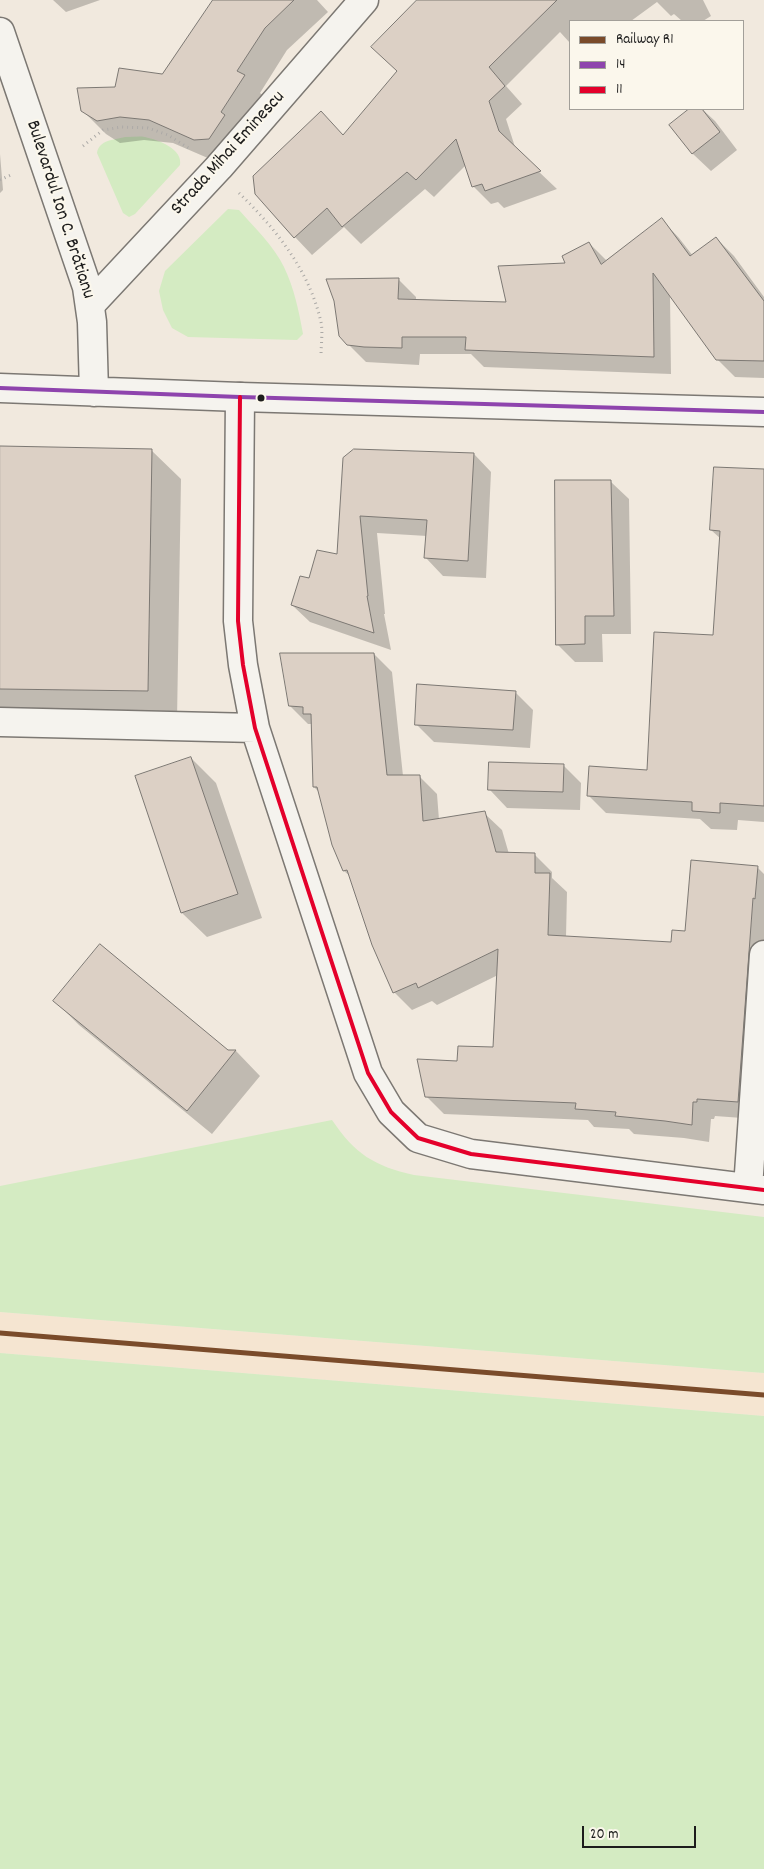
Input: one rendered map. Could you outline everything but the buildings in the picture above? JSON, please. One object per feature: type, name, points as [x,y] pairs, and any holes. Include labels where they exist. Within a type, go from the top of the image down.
[{"type":"street","name":"Strada Mihai Eminescu","points":[[91,304],[219,167],[364,0]]},
{"type":"street","name":"Bulevardul Ion C. Brătianu","points":[[0,32],[87,287],[91,304],[94,392]]},
{"type":"street","points":[[0,388],[240,398],[764,412]]},
{"type":"street","points":[[240,398],[238,622],[242,664],[255,728],[368,1073],[391,1112],[418,1138],[471,1154],[756,1189],[764,955]]},
{"type":"street","points":[[0,722],[255,728]]},
{"type":"path","points":[[83,146],[103,130],[122,127],[148,128],[168,135],[193,151]]},
{"type":"path","points":[[0,180],[17,172]]},
{"type":"path","points":[[233,187],[264,217],[287,246],[308,284],[321,323],[321,356]]},
{"type":"shaded area","points":[[0,1312],[764,1373],[764,1416],[0,1353]]},
{"type":"green space","points":[[125,137],[143,137],[157,140],[174,150],[180,159],[180,165],[135,214],[129,217],[123,213],[97,153],[104,143]]},
{"type":"green space","points":[[228,209],[239,210],[280,259],[291,283],[300,317],[303,334],[297,340],[188,337],[172,328],[163,310],[159,291],[165,271]]},
{"type":"green space","points":[[332,1120],[349,1142],[367,1157],[377,1163],[414,1175],[764,1217],[764,1373],[0,1312],[0,1186]]},
{"type":"green space","points":[[0,1353],[764,1416],[764,1869],[0,1869]]},
{"type":"rail line","name":"R1","points":[[0,1333],[764,1395]]},
{"type":"transit line","name":"14","points":[[0,388],[764,412]]},
{"type":"transit line","name":"11","points":[[240,397],[238,621],[243,665],[255,728],[368,1073],[391,1112],[418,1138],[471,1154],[764,1190]]}]
